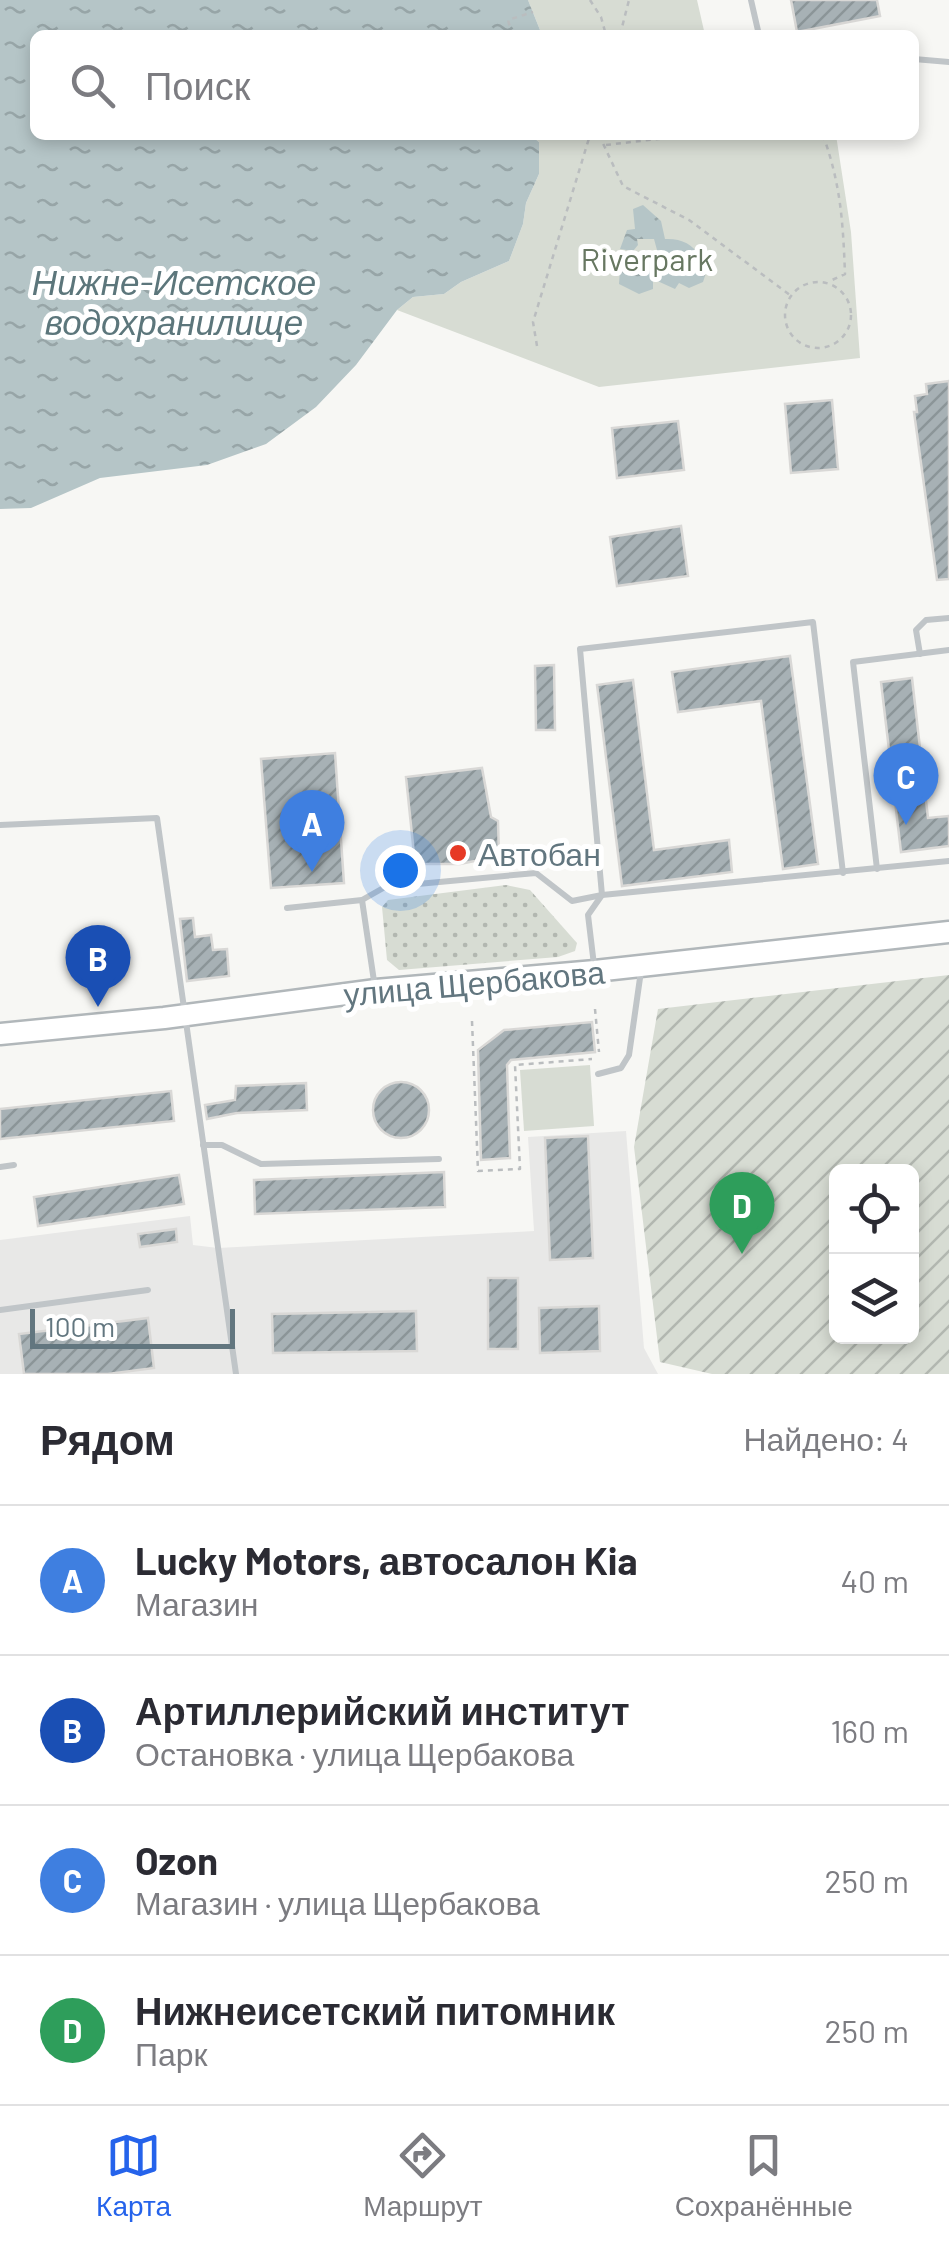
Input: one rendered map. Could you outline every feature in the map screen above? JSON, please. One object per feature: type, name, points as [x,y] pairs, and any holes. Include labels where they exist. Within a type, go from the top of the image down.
[{"type":"main road","name":"улица Щербакова","points":[[0,1034],[376,990],[595,971],[949,932]]},
{"type":"lane","points":[[751,0],[758,30]]},
{"type":"lane","points":[[919,59],[949,62]]},
{"type":"lane","points":[[920,654],[916,630],[926,620],[949,618]]},
{"type":"lane","points":[[595,971],[588,914],[602,895],[580,649],[813,622],[843,873]]},
{"type":"lane","points":[[877,869],[853,662],[949,650]]},
{"type":"lane","points":[[0,825],[158,818],[236,1374]]},
{"type":"lane","points":[[287,908],[362,900],[385,888],[536,872],[572,901],[949,861]]},
{"type":"lane","points":[[362,900],[376,990]]},
{"type":"lane","points":[[598,1074],[621,1068],[629,1056],[641,966]]},
{"type":"lane","points":[[203,1144],[222,1145],[261,1164],[439,1159]]},
{"type":"lane","points":[[0,1167],[14,1165]]},
{"type":"lane","points":[[0,1310],[148,1290]]},
{"type":"path","points":[[590,0],[602,17],[605,30]]},
{"type":"path","points":[[621,30],[629,0]]},
{"type":"path","points":[[511,30],[508,20],[533,12]]},
{"type":"path","points":[[537,346],[532,322],[588,140]]},
{"type":"path","points":[[602,140],[624,186],[689,220],[790,295]]},
{"type":"path","points":[[604,145],[648,140]]},
{"type":"path","points":[[825,140],[833,162],[846,237],[845,274],[828,282],[800,286],[790,295],[785,322],[790,335],[801,344],[814,348],[828,346],[840,340],[848,328],[848,301],[828,282]]},
{"type":"path","points":[[595,1009],[599,1052]]},
{"type":"path","points":[[472,1021],[478,1170],[520,1168],[515,1065],[592,1059]]},
{"type":"shaded area","points":[[626,1131],[644,1348],[658,1374],[0,1374],[0,1240],[190,1216],[193,1245],[218,1248],[534,1231],[528,1137]]},
{"type":"green space","points":[[528,0],[697,0],[704,30],[540,30]]},
{"type":"green space","name":"Riverpark","points":[[536,140],[837,140],[851,232],[860,358],[599,387],[397,310],[413,297],[444,294],[461,282],[509,261],[539,174]]},
{"type":"green space","points":[[506,885],[530,890],[577,943],[575,951],[558,957],[399,970],[387,960],[382,907],[388,900]]},
{"type":"green space","points":[[949,975],[949,1374],[712,1374],[660,1362],[634,1147],[658,1009]]},
{"type":"green space","points":[[590,1065],[594,1126],[524,1131],[520,1070]]},
{"type":"water","name":"Нижне-Исетское водохранилище","points":[[0,0],[528,0],[540,30],[30,30],[30,140],[536,140],[539,174],[509,261],[461,282],[444,294],[413,297],[397,310],[356,365],[316,407],[266,444],[207,465],[100,478],[31,508],[0,509]]},
{"type":"water","points":[[643,205],[661,221],[665,239],[680,240],[700,256],[707,270],[703,282],[689,288],[679,283],[675,289],[653,279],[653,289],[639,294],[619,284],[620,270],[637,260],[650,270],[657,250],[654,239],[637,239],[633,251],[620,249],[627,230],[635,229],[633,209]]},
{"type":"building","points":[[791,0],[877,0],[880,16],[797,30]]},
{"type":"building","points":[[949,381],[949,579],[937,580],[914,412],[915,396],[927,394],[926,384]]},
{"type":"building","points":[[832,400],[838,469],[791,473],[785,404]]},
{"type":"building","points":[[678,421],[684,470],[617,478],[612,428]]},
{"type":"building","points":[[681,526],[688,576],[617,586],[610,537]]},
{"type":"building","points":[[790,656],[818,864],[783,869],[761,701],[678,712],[672,672]]},
{"type":"building","points":[[554,665],[555,730],[536,730],[535,666]]},
{"type":"building","points":[[912,678],[928,818],[949,816],[949,846],[901,852],[881,682]]},
{"type":"building","points":[[633,680],[654,850],[729,840],[732,872],[622,886],[597,685]]},
{"type":"building","points":[[335,753],[344,883],[271,888],[261,759]]},
{"type":"building","points":[[482,768],[491,817],[498,821],[499,856],[460,864],[415,864],[406,777]]},
{"type":"building","points":[[193,918],[195,937],[211,935],[213,950],[227,949],[229,976],[187,981],[180,919]]},
{"type":"building","points":[[592,1022],[595,1052],[511,1060],[507,1065],[510,1158],[481,1160],[478,1050],[504,1030]]},
{"type":"building","points":[[401,1082],[421,1090],[429,1110],[421,1130],[401,1138],[381,1130],[373,1110],[381,1090]]},
{"type":"building","points":[[306,1083],[307,1110],[237,1113],[207,1119],[205,1105],[235,1100],[236,1086]]},
{"type":"building","points":[[171,1091],[174,1121],[0,1139],[0,1109]]},
{"type":"building","points":[[588,1136],[593,1258],[550,1260],[545,1138]]},
{"type":"building","points":[[444,1172],[445,1207],[255,1214],[254,1180]]},
{"type":"building","points":[[179,1175],[184,1204],[38,1226],[34,1197]]},
{"type":"building","points":[[176,1229],[177,1242],[140,1247],[138,1234]]},
{"type":"building","points":[[488,1278],[518,1278],[518,1349],[488,1349]]},
{"type":"building","points":[[599,1306],[600,1351],[540,1353],[539,1308]]},
{"type":"building","points":[[416,1311],[417,1351],[273,1353],[272,1314]]},
{"type":"building","points":[[148,1318],[154,1368],[108,1374],[24,1374],[19,1334]]},
{"type":"place","name":"Ozon","points":[[906,825]]},
{"type":"place","name":"Автобан","points":[[458,853]]},
{"type":"place","name":"Lucky Motors, автосалон Kia","points":[[312,872]]},
{"type":"place","name":"Артиллерийский институт","points":[[98,1007]]},
{"type":"place","name":"Нижнеисетский питомник","points":[[742,1254]]}]
